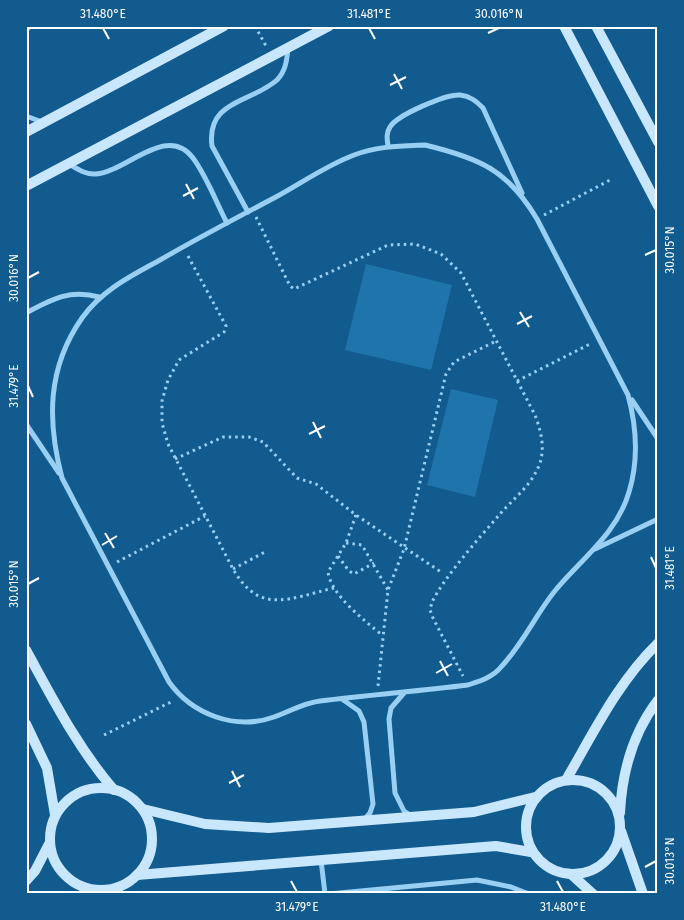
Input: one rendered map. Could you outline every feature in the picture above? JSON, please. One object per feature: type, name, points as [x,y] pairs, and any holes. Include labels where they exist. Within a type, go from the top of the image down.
[{"type":"street","points":[[26,29],[31,26]]},
{"type":"street","points":[[26,186],[328,26]]},
{"type":"street","points":[[564,26],[658,206]]},
{"type":"street","points":[[596,26],[658,142]]},
{"type":"street","points":[[26,132],[220,27]]},
{"type":"street","points":[[250,211],[212,146],[210,134],[213,123],[224,110],[277,79],[286,65],[288,47]]},
{"type":"street","points":[[388,146],[387,134],[390,126],[402,116],[449,95],[462,95],[474,99],[483,108],[490,119],[523,196],[600,338],[628,395],[658,439]]},
{"type":"street","points":[[26,116],[38,122],[45,122]]},
{"type":"street","points":[[62,478],[54,448],[51,421],[52,394],[58,367],[68,342],[82,318],[99,298],[183,247],[354,155],[388,146],[425,145],[462,154],[495,171],[523,196]]},
{"type":"street","points":[[68,164],[81,172],[95,174],[110,171],[160,146],[172,146],[184,150],[193,158],[227,223]]},
{"type":"street","points":[[26,313],[65,294],[76,293],[99,298]]},
{"type":"street","points":[[26,424],[62,478],[169,682],[180,697],[200,711],[223,720],[247,722],[272,718],[318,701],[468,685],[485,679],[500,669],[553,593],[604,539],[618,518],[635,470],[637,445],[635,419],[628,395]]},
{"type":"street","points":[[590,552],[658,519]]},
{"type":"street","points":[[566,780],[618,690],[639,662],[658,642]]},
{"type":"street","points":[[26,650],[78,744],[114,790]]},
{"type":"street","points":[[404,692],[391,708],[389,719],[395,793],[398,802],[412,817]]},
{"type":"street","points":[[342,699],[359,711],[364,722],[373,804],[370,813],[364,820]]},
{"type":"street","points":[[643,894],[620,830],[621,790],[626,763],[636,737],[658,700]]},
{"type":"street","points":[[26,724],[47,768],[55,814]]},
{"type":"street","points":[[619,817],[614,804],[606,793],[587,782],[566,780],[549,786],[535,797],[526,814],[525,834],[531,852],[542,865],[556,872],[572,875],[590,872],[605,862],[616,848],[620,830]]},
{"type":"street","points":[[97,788],[114,790],[130,797],[143,809],[150,826],[152,843],[147,860],[137,875],[122,885],[102,892],[74,883],[62,873],[53,859],[50,829],[55,814],[66,801],[81,792],[97,788]]},
{"type":"street","points":[[143,809],[174,818],[237,828],[269,828],[474,812],[535,797]]},
{"type":"street","points":[[26,881],[34,872],[50,844]]},
{"type":"street","points":[[137,875],[496,846],[531,852]]},
{"type":"street","points":[[321,860],[325,894]]},
{"type":"street","points":[[572,875],[593,894]]},
{"type":"street","points":[[329,894],[477,880],[511,887],[529,894]]},
{"type":"path","points":[[256,26],[271,56]]},
{"type":"path","points":[[537,219],[612,180]]},
{"type":"path","points":[[250,211],[292,288],[298,290],[388,245],[416,244],[441,254],[452,262],[461,274],[541,430],[543,446],[540,462],[529,483],[500,514],[436,593],[430,610],[468,685]]},
{"type":"path","points":[[183,247],[226,326],[224,332],[179,360],[168,380],[162,401],[162,423],[168,444],[241,584],[251,593],[262,599],[275,601],[334,588]]},
{"type":"path","points":[[517,381],[600,338]]},
{"type":"path","points":[[378,695],[382,635],[388,590],[404,548],[448,367],[496,341]]},
{"type":"path","points":[[175,459],[222,437],[250,437],[263,442],[297,478],[316,484],[356,515],[441,572]]},
{"type":"path","points":[[356,515],[346,543],[328,572],[334,588],[349,605],[382,635]]},
{"type":"path","points":[[108,567],[205,516]]},
{"type":"path","points":[[346,543],[362,545],[388,590]]},
{"type":"path","points":[[233,569],[266,552]]},
{"type":"path","points":[[338,556],[349,571],[354,574],[374,563]]},
{"type":"path","points":[[104,735],[180,697]]},
{"type":"shaded area","points":[[366,264],[452,285],[431,370],[345,350]]},
{"type":"shaded area","points":[[451,389],[498,400],[475,497],[427,485]]}]
